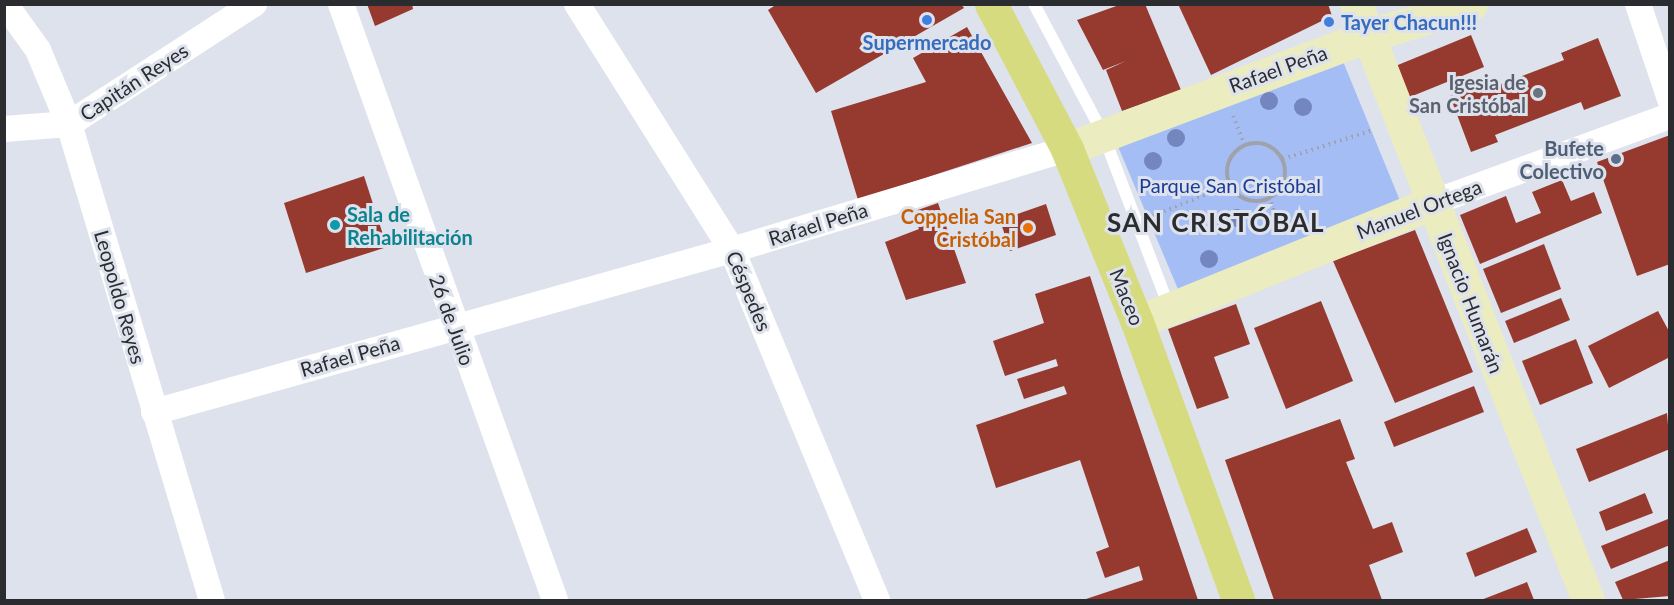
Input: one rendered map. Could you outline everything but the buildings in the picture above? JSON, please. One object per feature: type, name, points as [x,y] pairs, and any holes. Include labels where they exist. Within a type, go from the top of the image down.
[{"type":"main road","name":"Maceo","points":[[991,4],[1067,149],[1137,322],[1238,600]]},
{"type":"street","name":"Leopoldo Reyes","points":[[5,4],[38,50],[69,124],[212,600]]},
{"type":"street","name":"Capitán Reyes","points":[[4,129],[69,124],[254,4]]},
{"type":"street","name":"26 de Julio","points":[[341,4],[454,327],[555,600]]},
{"type":"street","name":"Céspedes","points":[[578,4],[732,250],[877,600]]},
{"type":"street","name":"Ignacio Humarán","points":[[1356,4],[1587,600]]},
{"type":"street","name":"Rafael Peña","points":[[154,412],[732,250],[1067,149],[1368,36],[1471,4]]},
{"type":"street","points":[[1638,4],[1670,99]]},
{"type":"street","name":"Manuel Ortega","points":[[1137,322],[1432,203],[1670,116]]},
{"type":"lane","points":[[1034,4],[1103,134],[1170,308]]},
{"type":"path","points":[[1283,159],[1401,121]]},
{"type":"path","points":[[1252,142],[1270,146],[1283,159],[1285,177],[1269,197],[1260,201],[1242,198],[1229,184],[1227,166],[1235,150],[1252,142]]},
{"type":"path","points":[[1136,222],[1229,184]]},
{"type":"path","points":[[1269,197],[1291,259]]},
{"type":"green space","name":"Parque San Cristóbal","points":[[1340,54],[1403,208],[1180,294],[1114,137]]},
{"type":"place","name":"Supermercado","points":[[927,20]]},
{"type":"place","name":"Tayer Chacun!!!","points":[[1329,22]]},
{"type":"place","name":"Igesia de San Cristóbal","points":[[1538,93]]},
{"type":"place","name":"Bufete Colectivo","points":[[1616,159]]},
{"type":"place","name":"Sala de Rehabilitación","points":[[335,225]]},
{"type":"place","name":"Coppelia San Cristóbal","points":[[1028,228]]},
{"type":"district","name":"SAN CRISTÓBAL","points":[[1216,223]]}]
